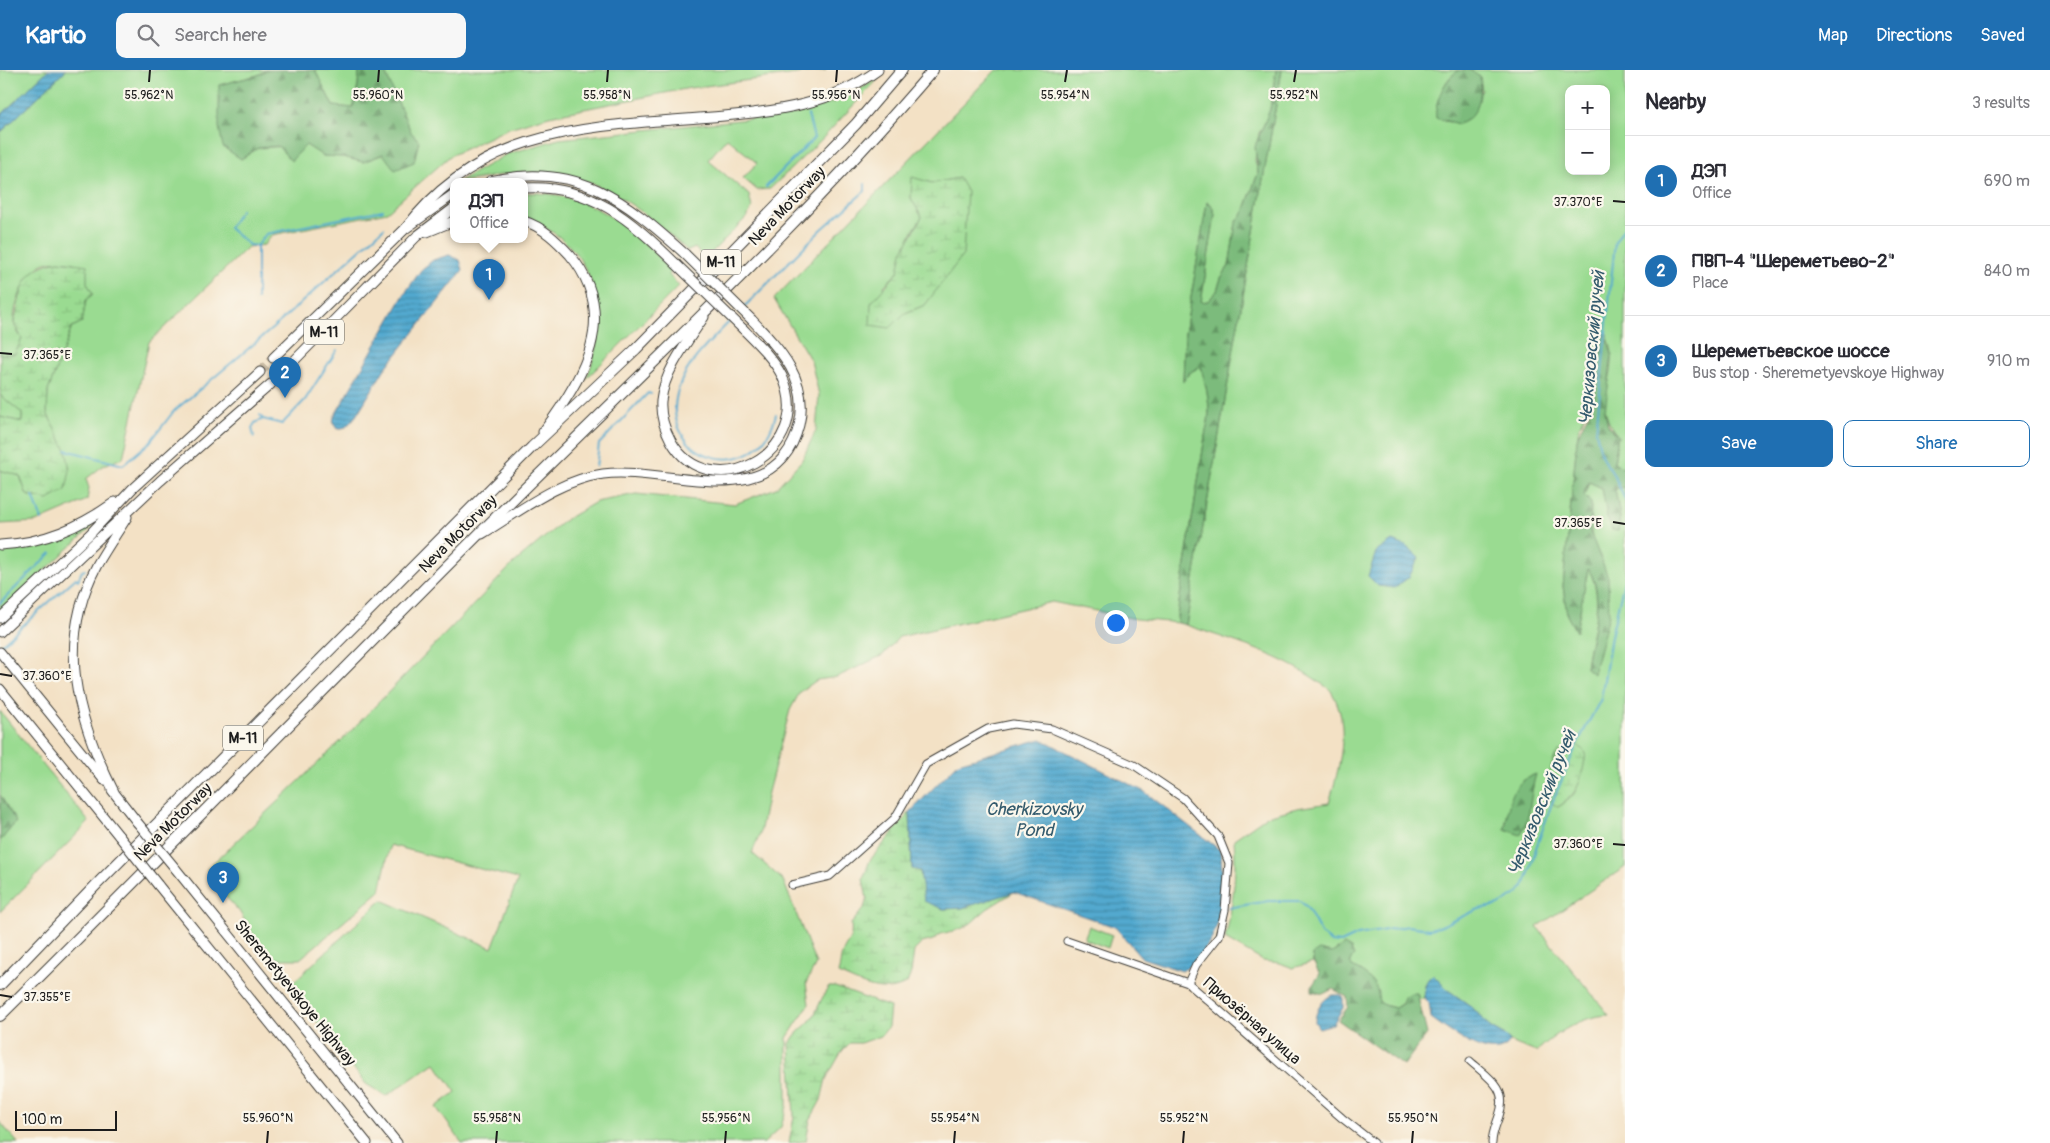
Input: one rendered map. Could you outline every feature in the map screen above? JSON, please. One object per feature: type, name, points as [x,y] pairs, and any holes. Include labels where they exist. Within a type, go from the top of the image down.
[{"type":"highway","name":"Neva Motorway","points":[[0,985],[97,884],[532,447],[642,342],[856,124],[902,70]]},
{"type":"highway","name":"Neva Motorway","points":[[0,1016],[877,136],[933,70]]},
{"type":"main road","name":"М-11","points":[[455,178],[486,159],[532,140],[590,128],[789,108],[834,96],[878,70]]},
{"type":"main road","name":"М-11","points":[[473,540],[553,491],[584,478],[602,474],[631,472],[725,483],[749,478],[770,468],[787,452],[794,440],[799,425],[801,397],[792,369],[783,355],[752,320],[685,254],[635,211],[587,185],[553,177],[526,176],[512,178]]},
{"type":"main road","name":"М-11","points":[[273,358],[405,229],[423,205],[450,182]]},
{"type":"main road","name":"М-11","points":[[528,188],[566,191],[598,202],[629,220],[764,350],[782,375],[789,399],[787,425],[775,448],[755,463],[733,470],[712,469],[691,461],[674,446],[664,425],[661,400],[668,376],[711,304]]},
{"type":"main road","name":"М-11","points":[[405,229],[450,197]]},
{"type":"main road","name":"М-11","points":[[284,370],[417,236],[450,211]]},
{"type":"main road","name":"М-11","points":[[417,236],[450,223]]},
{"type":"main road","name":"М-11","points":[[528,223],[546,232],[576,263],[591,296],[595,318],[593,344],[585,367],[562,407],[532,447]]},
{"type":"main road","points":[[0,618],[90,534],[133,488],[260,372]]},
{"type":"main road","points":[[0,632],[134,506],[271,384]]},
{"type":"main road","points":[[0,546],[39,541],[56,536],[97,515],[133,488]]},
{"type":"main road","points":[[115,794],[98,760],[82,716],[74,657],[79,614],[86,592],[97,566],[134,506]]},
{"type":"main road","name":"Sheremetyevskoye Highway","points":[[2,655],[397,1143]]},
{"type":"main road","points":[[0,689],[368,1143]]},
{"type":"street","points":[[792,885],[830,876],[895,818],[926,764],[988,729],[1013,724],[1052,729],[1134,765],[1183,798],[1218,836],[1229,863],[1225,910],[1219,936],[1196,965],[1188,983]]},
{"type":"street","name":"Приозёрная улица","points":[[1067,940],[1188,983],[1342,1118],[1374,1143]]},
{"type":"street","points":[[1470,1061],[1497,1086],[1502,1095],[1502,1106],[1492,1135],[1492,1143]]},
{"type":"green space","points":[[0,70],[48,70],[0,116]]},
{"type":"green space","points":[[66,70],[267,70],[258,75],[219,85],[241,159],[258,148],[306,145],[323,156],[343,157],[363,162],[419,141],[411,132],[384,70],[826,70],[690,88],[549,116],[509,128],[450,156],[387,212],[272,235],[264,245],[248,247],[149,342],[123,458],[104,465],[86,479],[89,488],[87,500],[36,522],[0,524],[0,470],[20,476],[27,495],[48,500],[66,450],[47,413],[48,391],[72,327],[82,322],[86,300],[74,263],[58,261],[43,264],[26,281],[16,306],[14,321],[22,339],[15,354],[0,354],[0,133]]},
{"type":"green space","points":[[267,70],[315,70],[333,106],[353,108],[358,86],[359,70],[384,70],[411,132],[419,141],[414,162],[395,170],[383,154],[363,162],[343,157],[323,156],[306,145],[291,161],[278,146],[258,148],[241,159],[223,147],[219,127],[219,85],[258,75]]},
{"type":"green space","points":[[315,70],[359,70],[358,86],[353,108],[333,106]]},
{"type":"green space","points":[[996,70],[1276,70],[1270,109],[1267,120],[1259,133],[1255,160],[1258,173],[1244,212],[1236,223],[1229,266],[1221,278],[1217,291],[1208,301],[1201,302],[1215,214],[1207,203],[1185,333],[1183,380],[1192,371],[1201,366],[1208,398],[1209,414],[1177,615],[1178,623],[1136,619],[1052,602],[899,637],[883,655],[837,677],[817,680],[800,692],[790,710],[768,792],[760,834],[752,853],[783,880],[816,964],[806,983],[809,1004],[787,1038],[787,1106],[781,1127],[764,1143],[462,1143],[436,1107],[456,1092],[435,1063],[386,1096],[366,1084],[289,986],[382,900],[492,948],[518,879],[390,845],[380,891],[300,959],[278,959],[263,951],[239,911],[214,884],[207,869],[344,738],[513,564],[565,520],[596,502],[636,494],[735,504],[776,488],[802,460],[816,430],[819,395],[811,361],[774,299]],"holes":[[[913,178],[932,183],[959,178],[925,305],[905,313],[890,328],[884,286],[898,272],[911,234],[922,217],[911,198]]]},
{"type":"green space","points":[[1276,70],[1282,70],[1186,625],[1178,623],[1177,616],[1209,406],[1201,367],[1192,371],[1183,381],[1185,333],[1207,202],[1211,204],[1215,214],[1201,302],[1208,301],[1217,291],[1221,278],[1229,266],[1236,223],[1244,212],[1258,173],[1255,146],[1270,109]]},
{"type":"green space","points":[[1282,70],[1459,70],[1447,81],[1442,93],[1443,121],[1450,122],[1482,91],[1480,77],[1470,70],[1625,70],[1625,469],[1614,464],[1618,436],[1606,415],[1605,405],[1612,354],[1606,332],[1597,358],[1593,401],[1579,427],[1563,586],[1567,615],[1576,631],[1588,568],[1596,593],[1597,605],[1586,668],[1593,673],[1600,556],[1592,537],[1591,503],[1584,496],[1589,482],[1602,488],[1605,502],[1618,531],[1620,517],[1615,489],[1625,487],[1625,867],[1537,927],[1609,1015],[1588,1019],[1569,1027],[1536,1052],[1510,1042],[1507,1037],[1491,1028],[1472,1007],[1448,990],[1433,976],[1425,984],[1424,998],[1419,1000],[1417,993],[1395,1008],[1381,1004],[1373,984],[1353,968],[1338,949],[1332,953],[1313,954],[1313,962],[1293,968],[1280,963],[1263,961],[1225,939],[1234,889],[1234,839],[1267,816],[1297,808],[1329,803],[1342,747],[1341,718],[1331,691],[1304,672],[1255,649],[1186,625]],"holes":[[[1570,749],[1585,760],[1578,786],[1572,796],[1558,807],[1553,787],[1552,767],[1557,754]],[[1535,774],[1526,826],[1505,829],[1506,821]]]},
{"type":"green space","points":[[1459,70],[1470,70],[1480,77],[1480,91],[1478,105],[1471,117],[1458,124],[1436,118],[1436,111],[1445,85]]},
{"type":"green space","points":[[880,77],[822,139],[770,189],[757,190],[743,178],[757,163],[727,138],[708,160],[749,195],[752,208],[747,217],[705,259],[695,248],[688,251],[634,206],[596,185],[552,173],[527,172],[486,178],[464,178],[507,154],[559,139],[796,114],[846,98]]},
{"type":"green space","points":[[912,177],[932,183],[959,178],[967,192],[963,255],[925,305],[905,313],[890,328],[870,325],[871,303],[898,272],[902,252],[922,217],[911,198]]},
{"type":"green space","points":[[528,193],[547,194],[587,204],[623,225],[640,239],[671,269],[669,275],[679,286],[586,379],[597,341],[598,322],[592,284],[584,266],[573,250],[554,233],[528,220]]},
{"type":"green space","points":[[59,261],[87,265],[87,283],[93,294],[86,300],[82,322],[72,327],[48,391],[47,413],[66,450],[70,470],[66,490],[48,500],[27,495],[20,476],[0,470],[0,417],[22,422],[22,413],[0,395],[0,354],[15,354],[22,339],[14,323],[25,282],[37,269],[46,264]]},
{"type":"green space","points":[[1606,331],[1612,355],[1605,411],[1608,425],[1618,436],[1614,463],[1625,469],[1625,487],[1615,489],[1620,517],[1618,531],[1612,530],[1607,517],[1602,488],[1589,482],[1584,495],[1591,503],[1590,532],[1608,577],[1609,615],[1593,674],[1586,668],[1596,617],[1597,592],[1594,580],[1588,569],[1576,632],[1567,615],[1563,586],[1577,440],[1593,401],[1600,349]]},
{"type":"green space","points":[[0,395],[22,413],[22,422],[0,417]]},
{"type":"green space","points":[[91,525],[92,527],[0,612],[0,551],[47,544]]},
{"type":"green space","points":[[0,711],[89,822],[0,912],[0,841],[16,822],[0,795]]},
{"type":"green space","points":[[1577,744],[1586,753],[1579,784],[1571,796],[1558,807],[1552,803],[1550,791],[1550,776],[1553,762],[1559,752]]},
{"type":"green space","points":[[1536,774],[1524,829],[1520,835],[1505,829],[1509,803],[1515,789],[1527,778]]},
{"type":"green space","points":[[0,795],[16,822],[0,841]]},
{"type":"green space","points":[[910,812],[912,869],[920,871],[943,909],[962,908],[1014,892],[987,909],[961,929],[941,934],[933,940],[922,943],[914,951],[911,973],[907,983],[889,989],[872,988],[838,974],[841,956],[850,938],[851,924],[864,908],[867,899],[863,879],[870,860]]},
{"type":"green space","points":[[1089,926],[1112,935],[1108,948],[1084,939]]},
{"type":"green space","points":[[1344,945],[1351,949],[1354,956],[1350,961],[1352,967],[1372,981],[1382,1004],[1395,1008],[1402,1004],[1404,997],[1411,993],[1417,993],[1427,1034],[1403,1066],[1338,1020],[1348,1007],[1347,997],[1333,989],[1323,994],[1312,991],[1312,986],[1320,974],[1313,962],[1313,954],[1319,950],[1332,953]]},
{"type":"green space","points":[[829,987],[835,987],[890,1007],[888,1027],[881,1036],[861,1043],[850,1043],[842,1051],[826,1079],[821,1100],[810,1120],[806,1141],[789,1143],[794,1117],[790,1044],[796,1034],[811,1019]]},
{"type":"green space","points":[[0,1122],[18,1143],[0,1143]]},
{"type":"water","points":[[48,70],[66,70],[0,133],[0,116]]},
{"type":"water","points":[[449,255],[460,260],[463,270],[384,370],[356,416],[346,427],[337,429],[333,423],[334,417],[405,293],[421,270],[433,260]]},
{"type":"water","points":[[1392,541],[1406,546],[1419,558],[1409,577],[1395,588],[1378,586],[1368,576],[1376,552]]},
{"type":"water","name":"Cherkizovsky Pond","points":[[1041,739],[1145,792],[1220,850],[1222,901],[1214,933],[1196,960],[1182,971],[1142,958],[1115,927],[1014,892],[962,908],[943,909],[924,901],[920,871],[912,869],[910,812],[958,763]]},
{"type":"water","points":[[1433,975],[1448,990],[1472,1007],[1491,1028],[1507,1037],[1510,1042],[1502,1049],[1482,1049],[1470,1044],[1431,1018],[1429,1003],[1424,998],[1426,982]]},
{"type":"water","points":[[1332,995],[1343,997],[1343,1008],[1333,1024],[1319,1028],[1315,1022],[1318,1010],[1322,1003]]},
{"type":"waterway","points":[[766,187],[814,138],[808,115]]},
{"type":"waterway","points":[[744,307],[821,230],[865,191],[865,184]]},
{"type":"waterway","points":[[241,210],[229,228],[249,245],[257,246]]},
{"type":"waterway","points":[[257,299],[257,246],[266,234],[383,210]]},
{"type":"waterway","name":"Черкизовский ручей","points":[[1625,226],[1615,242],[1596,432],[1602,457],[1615,477],[1625,500]]},
{"type":"waterway","points":[[66,450],[123,465],[150,442],[174,411],[273,328],[384,228]]},
{"type":"waterway","points":[[730,321],[701,351],[683,377],[679,387],[675,412],[681,432],[694,447],[711,456],[731,458],[750,452],[766,438],[776,414]]},
{"type":"waterway","points":[[260,415],[263,419],[282,424],[305,400],[337,350]]},
{"type":"waterway","points":[[596,467],[599,444],[648,393],[651,394]]},
{"type":"waterway","points":[[254,437],[252,428],[255,423],[263,419]]},
{"type":"waterway","points":[[33,496],[42,520]]},
{"type":"waterway","points":[[0,603],[51,553]]},
{"type":"waterway","points":[[0,646],[76,578],[78,580],[82,571],[85,570]]},
{"type":"waterway","name":"Черкизовский ручей","points":[[1228,908],[1268,901],[1300,901],[1307,907],[1322,935],[1331,942],[1341,943],[1358,935],[1408,926],[1429,929],[1439,927],[1479,909],[1499,905],[1517,894],[1524,886],[1552,803],[1577,744],[1601,699],[1611,636],[1625,578]]},
{"type":"tunnel","points":[[260,372],[273,358]]},
{"type":"tunnel","points":[[271,384],[285,370]]},
{"type":"place","name":"ДЭП","points":[[489,300]]},
{"type":"place","name":"ПВП-4 \"Шереметьево-2\"","points":[[285,398]]},
{"type":"place","name":"Шереметьевское шоссе","points":[[223,903]]}]
